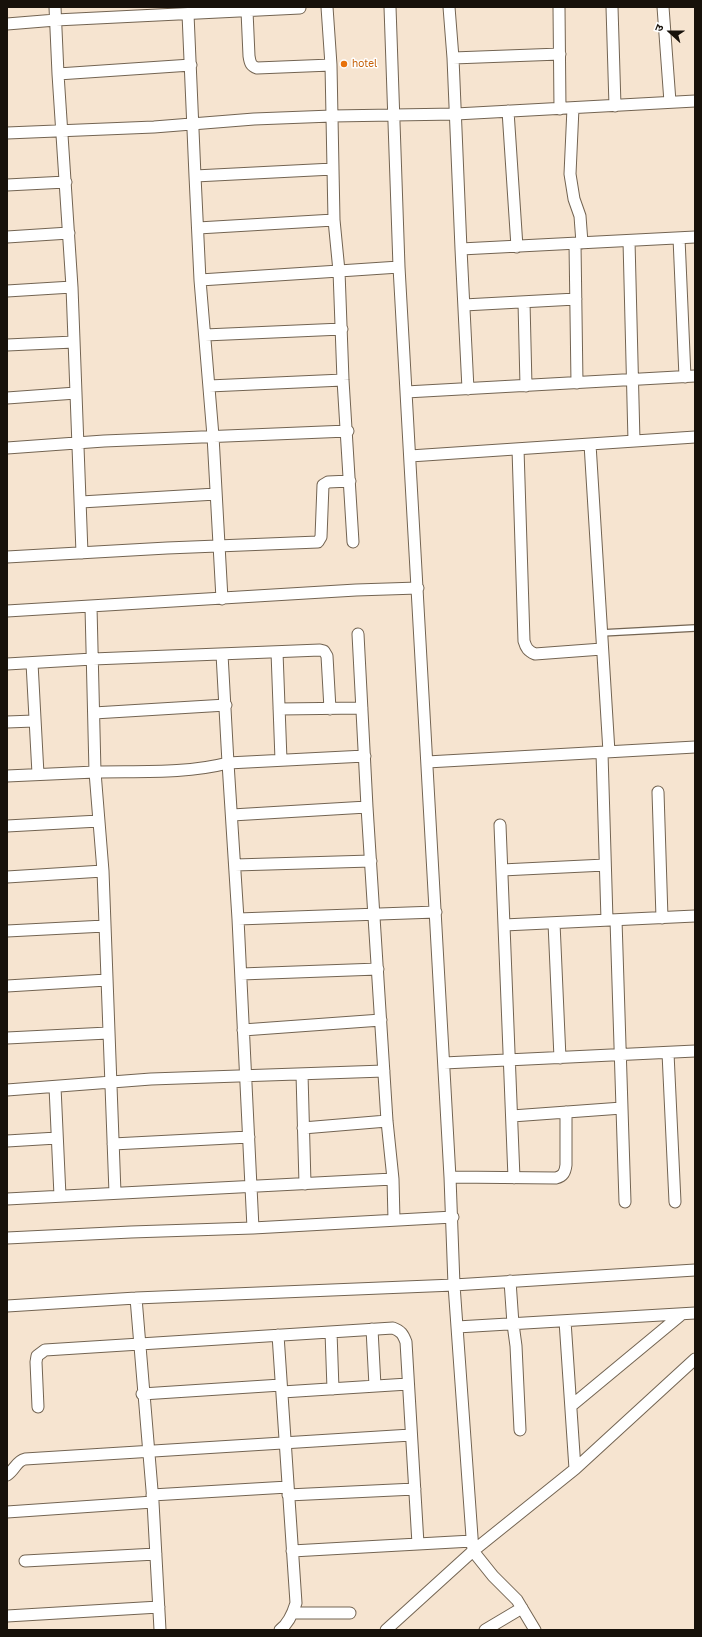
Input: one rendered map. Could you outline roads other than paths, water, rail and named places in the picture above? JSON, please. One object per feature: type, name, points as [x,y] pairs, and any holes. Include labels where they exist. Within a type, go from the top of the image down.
[{"type":"street","points":[[55,7],[72,287],[82,553]]},
{"type":"street","points":[[327,7],[331,65],[334,220],[339,271],[343,380],[348,431],[353,542]]},
{"type":"street","points":[[390,7],[399,267],[453,1217],[454,1284],[473,1546],[493,1576],[517,1600],[535,1630]]},
{"type":"street","points":[[449,7],[454,58],[468,389]]},
{"type":"street","points":[[559,7],[560,109]]},
{"type":"street","points":[[612,7],[615,106]]},
{"type":"street","points":[[663,7],[670,102]]},
{"type":"street","points":[[7,24],[56,20],[300,8]]},
{"type":"street","points":[[253,10],[249,56],[250,62],[253,66],[257,68],[331,65]]},
{"type":"street","points":[[188,14],[200,280],[213,436],[222,599]]},
{"type":"street","points":[[454,58],[560,54]]},
{"type":"street","points":[[58,74],[191,65]]},
{"type":"street","points":[[7,133],[147,127],[193,123],[332,116],[456,114],[695,101]]},
{"type":"street","points":[[573,108],[570,174],[574,199],[580,216],[576,299],[577,383]]},
{"type":"street","points":[[508,111],[517,246]]},
{"type":"street","points":[[195,176],[333,169]]},
{"type":"street","points":[[7,185],[66,182]]},
{"type":"street","points":[[198,228],[334,220]]},
{"type":"street","points":[[7,237],[69,233]]},
{"type":"street","points":[[461,249],[695,237]]},
{"type":"street","points":[[406,392],[690,377],[679,238]]},
{"type":"street","points":[[629,241],[634,441]]},
{"type":"street","points":[[200,280],[399,267]]},
{"type":"street","points":[[7,290],[72,287]]},
{"type":"street","points":[[464,305],[576,299]]},
{"type":"street","points":[[524,302],[526,386]]},
{"type":"street","points":[[205,335],[342,329]]},
{"type":"street","points":[[7,346],[74,342]]},
{"type":"street","points":[[209,386],[343,380]]},
{"type":"street","points":[[7,398],[76,393]]},
{"type":"street","points":[[7,448],[213,436],[348,431]]},
{"type":"street","points":[[410,456],[695,437]]},
{"type":"street","points":[[590,444],[602,649],[605,752],[605,865],[611,920],[620,1055],[625,1202]]},
{"type":"street","points":[[518,448],[524,641],[526,647],[530,652],[535,654],[602,649]]},
{"type":"street","points":[[7,557],[318,542],[322,534],[323,485],[328,482],[350,481]]},
{"type":"street","points":[[81,502],[216,494]]},
{"type":"street","points":[[7,611],[418,588]]},
{"type":"street","points":[[91,607],[95,772],[103,871],[115,1193]]},
{"type":"street","points":[[358,634],[367,807],[372,861],[387,1121],[393,1179],[394,1220]]},
{"type":"street","points":[[7,664],[93,658],[320,650],[326,653],[330,708]]},
{"type":"street","points":[[277,652],[281,760]]},
{"type":"street","points":[[222,654],[241,974],[253,1228]]},
{"type":"street","points":[[32,663],[38,774]]},
{"type":"street","points":[[94,713],[226,705]]},
{"type":"street","points":[[279,710],[362,708]]},
{"type":"street","points":[[7,722],[34,720]]},
{"type":"street","points":[[427,762],[695,747]]},
{"type":"street","points":[[7,776],[95,772],[190,771],[228,763],[365,756]]},
{"type":"street","points":[[658,792],[662,918]]},
{"type":"street","points":[[232,815],[367,807]]},
{"type":"street","points":[[7,826],[99,821]]},
{"type":"street","points":[[500,825],[514,1178]]},
{"type":"street","points":[[235,865],[372,861]]},
{"type":"street","points":[[502,870],[605,865]]},
{"type":"street","points":[[7,878],[103,871]]},
{"type":"street","points":[[238,919],[436,912]]},
{"type":"street","points":[[504,926],[695,916]]},
{"type":"street","points":[[554,923],[560,1058]]},
{"type":"street","points":[[7,931],[105,926]]},
{"type":"street","points":[[241,974],[378,969]]},
{"type":"street","points":[[7,986],[107,980]]},
{"type":"street","points":[[243,1030],[381,1020]]},
{"type":"street","points":[[7,1038],[108,1033]]},
{"type":"street","points":[[444,1063],[695,1052]]},
{"type":"street","points":[[668,1053],[675,1202]]},
{"type":"street","points":[[7,1090],[151,1079],[384,1071]]},
{"type":"street","points":[[302,1074],[305,1184]]},
{"type":"street","points":[[55,1087],[60,1196]]},
{"type":"street","points":[[512,1116],[622,1108]]},
{"type":"street","points":[[450,1177],[556,1178],[562,1176],[565,1172],[566,1165],[566,1112]]},
{"type":"street","points":[[303,1128],[387,1121]]},
{"type":"street","points":[[113,1144],[249,1137]]},
{"type":"street","points":[[7,1141],[58,1138]]},
{"type":"street","points":[[7,1199],[393,1179]]},
{"type":"street","points":[[7,1238],[253,1228],[453,1217]]},
{"type":"street","points":[[7,1306],[136,1298],[454,1284],[695,1270]]},
{"type":"street","points":[[510,1281],[516,1346],[520,1430]]},
{"type":"street","points":[[136,1298],[142,1394],[152,1498],[160,1630]]},
{"type":"street","points":[[457,1327],[695,1313]]},
{"type":"street","points":[[571,1406],[682,1314]]},
{"type":"street","points":[[565,1321],[575,1469]]},
{"type":"street","points":[[38,1407],[36,1362],[39,1353],[45,1350],[393,1328],[400,1330],[404,1334],[406,1342],[418,1544]]},
{"type":"street","points":[[372,1330],[375,1386]]},
{"type":"street","points":[[331,1332],[334,1389]]},
{"type":"street","points":[[278,1335],[296,1603],[289,1620],[280,1630]]},
{"type":"street","points":[[386,1630],[473,1546],[575,1469],[695,1359]]},
{"type":"street","points":[[142,1394],[281,1388],[334,1389],[408,1384]]},
{"type":"street","points":[[7,1475],[12,1472],[17,1463],[25,1458],[147,1452],[412,1435]]},
{"type":"street","points":[[7,1512],[152,1498],[288,1491],[415,1488]]},
{"type":"street","points":[[292,1551],[418,1544],[473,1546]]},
{"type":"street","points":[[25,1561],[156,1554]]},
{"type":"street","points":[[7,1616],[159,1607]]},
{"type":"street","points":[[486,1630],[522,1608]]},
{"type":"street","points":[[293,1613],[350,1613]]},
{"type":"lane","points":[[601,632],[695,628]]},
{"type":"place","name":"hotel","points":[[344,64]]}]
